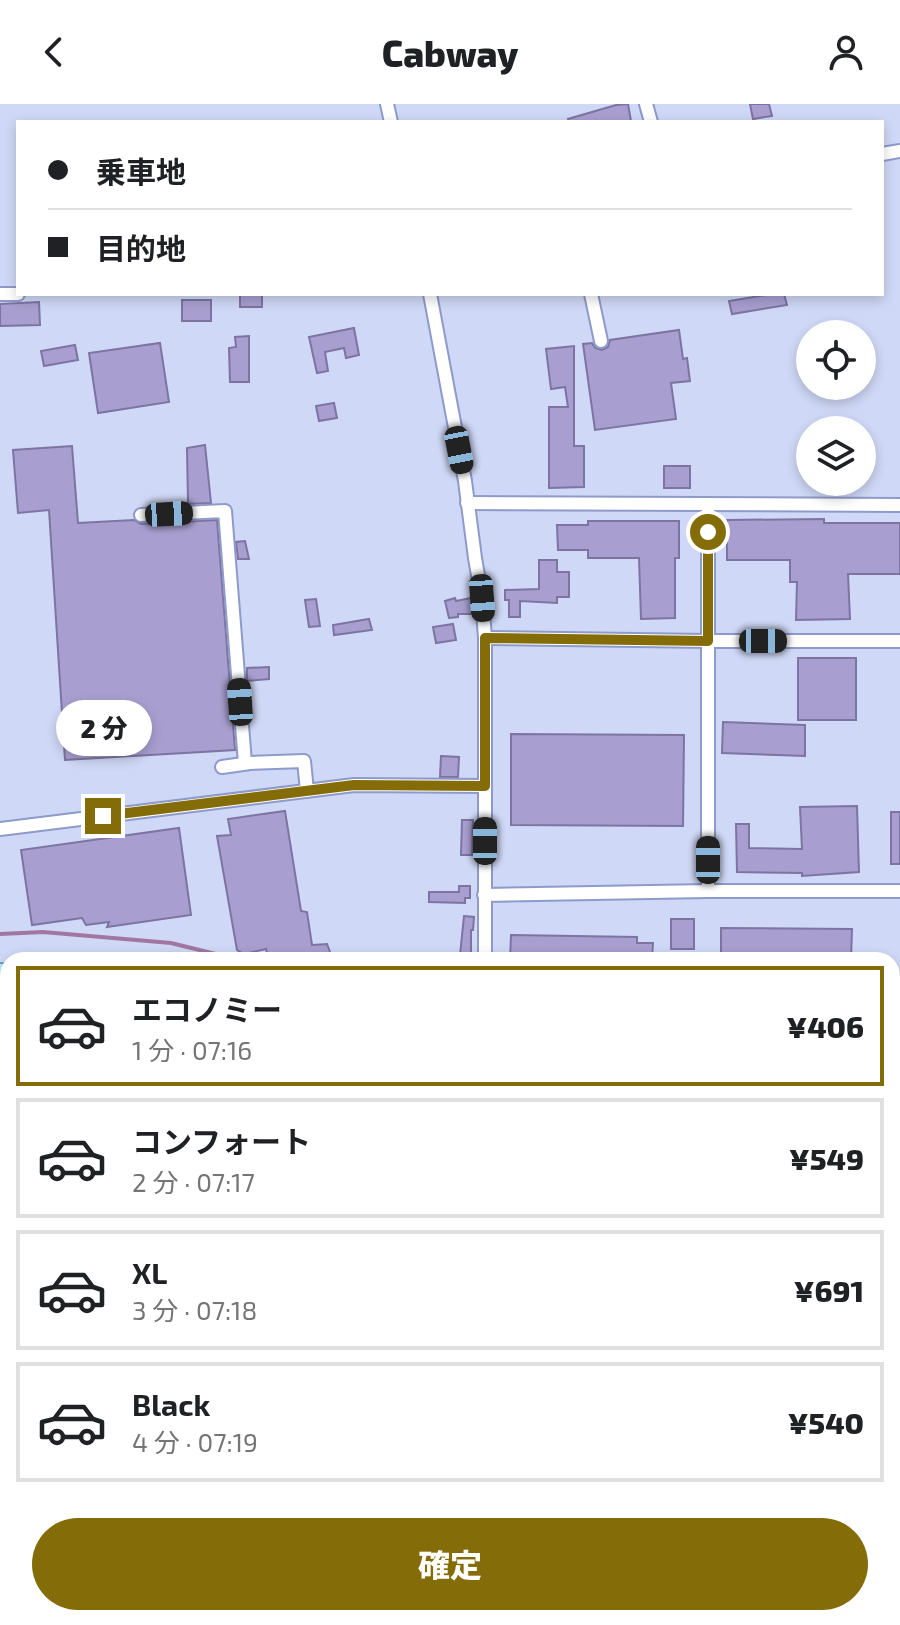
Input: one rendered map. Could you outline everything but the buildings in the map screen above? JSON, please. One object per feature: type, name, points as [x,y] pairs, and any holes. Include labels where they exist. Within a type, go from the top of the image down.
[{"type":"street","points":[[430,296],[465,481],[482,598],[485,638],[485,952]]},
{"type":"street","points":[[591,296],[601,341]]},
{"type":"street","points":[[467,503],[900,505]]},
{"type":"street","points":[[708,504],[708,891]]},
{"type":"street","points":[[141,515],[225,511],[245,763]]},
{"type":"street","points":[[485,638],[900,641]]},
{"type":"street","points":[[222,767],[304,761],[307,791]]},
{"type":"street","points":[[0,829],[354,785],[485,786]]},
{"type":"street","points":[[484,895],[900,891]]},
{"type":"waterway","points":[[0,934],[43,932],[171,943],[208,952]]},
{"type":"route","points":[[103,816],[354,785],[485,786],[485,638],[708,641],[708,532]]}]
